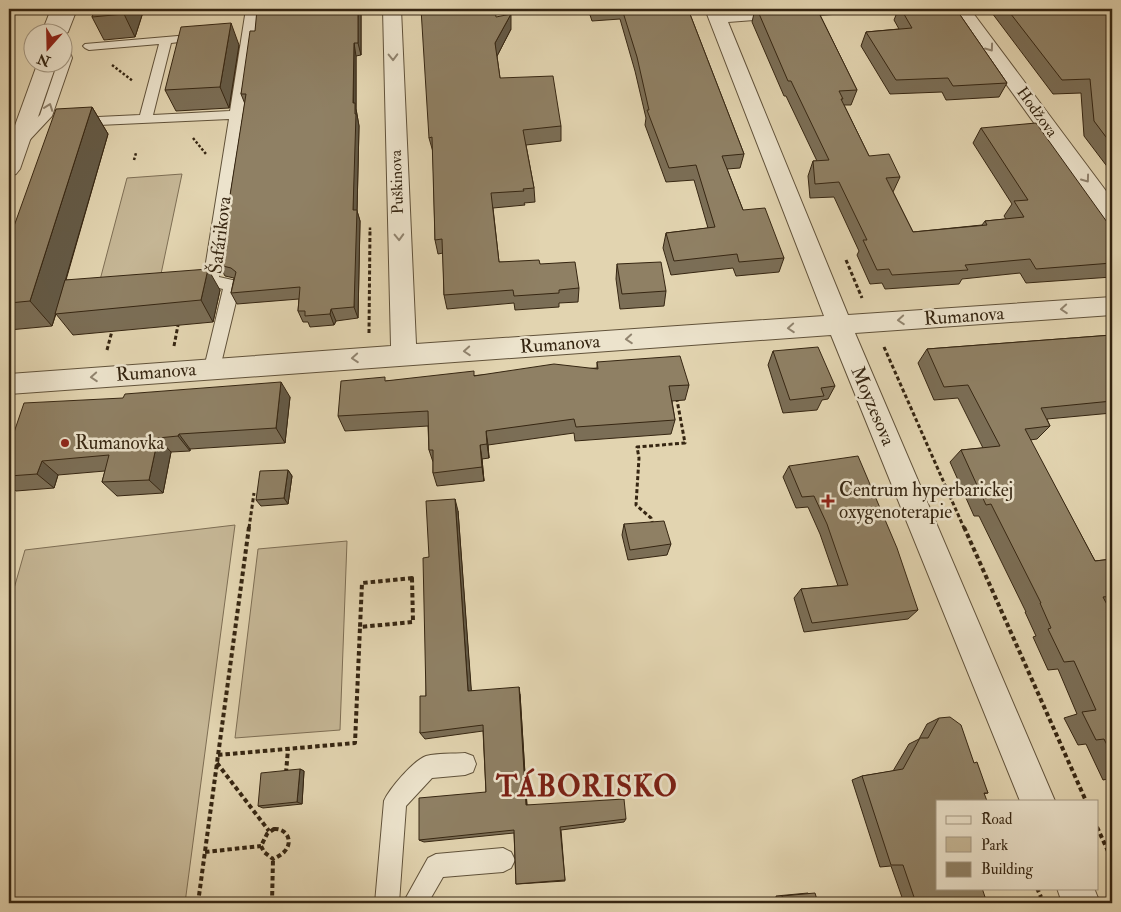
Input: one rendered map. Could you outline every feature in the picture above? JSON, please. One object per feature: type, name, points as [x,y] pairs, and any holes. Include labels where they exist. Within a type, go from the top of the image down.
[{"type":"street","points":[[63,22],[68,9]]},
{"type":"street","name":"Puškinova","points":[[392,9],[404,355]]},
{"type":"street","points":[[715,13],[832,9]]},
{"type":"street","name":"Hodžova","points":[[961,9],[1112,216]]},
{"type":"street","name":"Moyzesova","points":[[715,13],[840,324],[1038,800]]},
{"type":"street","points":[[9,169],[42,72]]},
{"type":"street","name":"Rumanova","points":[[9,384],[212,368],[1112,306]]},
{"type":"street","points":[[1076,890],[1081,903]]},
{"type":"lane","points":[[51,22],[56,9]]},
{"type":"lane","name":"Šafárikova","points":[[212,368],[232,285],[211,281],[237,115],[244,32],[252,9]]},
{"type":"lane","points":[[89,46],[212,36]]},
{"type":"lane","points":[[145,120],[166,41]]},
{"type":"lane","points":[[18,144],[46,116],[61,72]]},
{"type":"lane","points":[[63,122],[237,115]]},
{"type":"lane","points":[[387,903],[395,801],[427,767],[465,764]]},
{"type":"lane","points":[[415,903],[436,866],[504,860]]},
{"type":"path","points":[[112,65],[152,94]]},
{"type":"path","points":[[134,160],[136,153]]},
{"type":"path","points":[[845,259],[1086,800]]},
{"type":"path","points":[[173,350],[178,325]]},
{"type":"path","points":[[106,354],[112,331]]},
{"type":"path","points":[[656,533],[651,518],[636,505],[639,458],[637,446],[684,443],[677,400]]},
{"type":"path","points":[[198,903],[254,493]]},
{"type":"path","points":[[218,756],[355,743],[360,627],[362,583],[412,578],[413,622],[360,627]]},
{"type":"path","points":[[286,773],[288,749]]},
{"type":"path","points":[[217,763],[269,831]]},
{"type":"path","points":[[261,846],[269,831],[278,828],[284,830],[290,841],[289,848],[284,854],[274,859]]},
{"type":"path","points":[[1100,838],[1112,860]]},
{"type":"path","points":[[205,852],[261,846]]},
{"type":"path","points":[[261,846],[264,852],[274,859]]},
{"type":"path","points":[[272,903],[274,859]]},
{"type":"green space","points":[[182,174],[161,274],[100,280],[127,178]]},
{"type":"green space","points":[[235,525],[185,903],[9,903],[9,606],[25,550]]},
{"type":"green space","points":[[347,541],[340,730],[235,738],[258,549]]},
{"type":"building","points":[[95,9],[126,9],[124,14],[92,17]]},
{"type":"building","points":[[257,9],[358,9],[358,43],[354,43],[353,103],[355,103],[356,114],[353,210],[357,210],[354,307],[331,309],[330,314],[305,316],[305,311],[298,311],[300,287],[231,293],[236,272],[231,268],[219,265],[246,94],[241,94],[250,31],[255,31]]},
{"type":"building","points":[[421,9],[495,9],[496,17],[511,14],[495,43],[500,78],[553,76],[561,126],[523,130],[534,188],[523,189],[524,191],[491,193],[499,262],[539,260],[540,264],[575,262],[579,288],[559,290],[559,293],[514,296],[513,290],[444,295],[442,239],[435,240],[432,137],[429,138]]},
{"type":"building","points":[[622,9],[688,9],[744,154],[722,156],[743,210],[765,208],[784,258],[739,262],[737,254],[674,261],[666,233],[715,227],[696,165],[669,168],[647,110],[649,110],[637,57]]},
{"type":"building","points":[[757,9],[817,9],[857,90],[839,91],[843,99],[841,99],[869,156],[889,154],[900,177],[886,178],[913,232],[987,225],[985,221],[1024,217],[1014,201],[1028,200],[981,128],[1036,123],[1112,229],[1112,263],[1036,269],[1030,259],[965,265],[968,270],[892,275],[889,269],[877,270],[863,240],[867,240],[839,182],[815,184],[813,161],[829,160],[791,81],[788,81]]},
{"type":"building","points":[[901,9],[956,9],[1007,83],[953,86],[948,78],[896,80],[866,32],[912,28]]},
{"type":"building","points":[[1007,9],[1101,9],[1112,21],[1112,145],[1094,121],[1090,79],[1062,80]]},
{"type":"building","points":[[231,23],[220,87],[165,90],[181,27]]},
{"type":"building","points":[[92,107],[30,301],[9,303],[9,240],[56,109]]},
{"type":"building","points":[[661,262],[666,291],[622,294],[617,264]]},
{"type":"building","points":[[208,269],[201,300],[55,314],[65,280]]},
{"type":"building","points":[[1112,335],[1112,401],[1041,408],[1050,426],[1025,429],[1095,561],[1112,559],[1112,596],[1103,597],[1112,614],[1112,755],[1104,739],[1096,740],[1082,712],[1096,710],[1074,661],[1064,662],[1048,629],[1051,628],[1041,603],[991,504],[986,505],[961,450],[1000,446],[968,385],[944,387],[927,349]]},
{"type":"building","points":[[818,347],[835,386],[821,388],[824,396],[790,400],[773,351]]},
{"type":"building","points":[[680,356],[689,385],[669,386],[675,420],[576,427],[574,419],[486,431],[487,444],[480,445],[482,467],[433,473],[433,450],[429,450],[428,411],[338,416],[341,381],[385,377],[385,381],[474,371],[474,376],[554,364],[598,369],[597,362]]},
{"type":"building","points":[[281,382],[276,428],[179,434],[178,436],[158,438],[149,480],[102,482],[109,455],[42,461],[37,474],[9,476],[9,447],[24,403],[123,398],[125,394]]},
{"type":"building","points":[[858,456],[897,548],[918,610],[812,623],[801,589],[848,585],[827,524],[814,496],[802,497],[789,466]]},
{"type":"building","points":[[288,470],[284,498],[256,500],[260,471]]},
{"type":"building","points":[[455,499],[468,691],[519,687],[526,805],[624,799],[626,819],[560,827],[565,880],[516,884],[514,830],[419,840],[419,798],[486,792],[483,725],[420,733],[420,696],[426,696],[423,558],[429,557],[426,501]]},
{"type":"building","points":[[664,521],[671,544],[630,550],[624,524]]},
{"type":"building","points":[[950,717],[961,725],[974,763],[977,762],[988,793],[984,793],[987,800],[936,800],[936,890],[983,890],[987,903],[916,903],[903,865],[891,865],[862,776],[903,769],[920,738],[928,738],[939,718]]},
{"type":"building","points":[[300,769],[297,802],[258,806],[261,773]]},
{"type":"building","points":[[815,893],[818,903],[784,903],[782,896]]},
{"type":"place","name":"Rumanovka","points":[[65,443]]},
{"type":"place","name":"Centrum hyperbarickej oxygenoterapie","points":[[828,501]]},
{"type":"district","name":"TÁBORISKO","points":[[587,787]]}]
